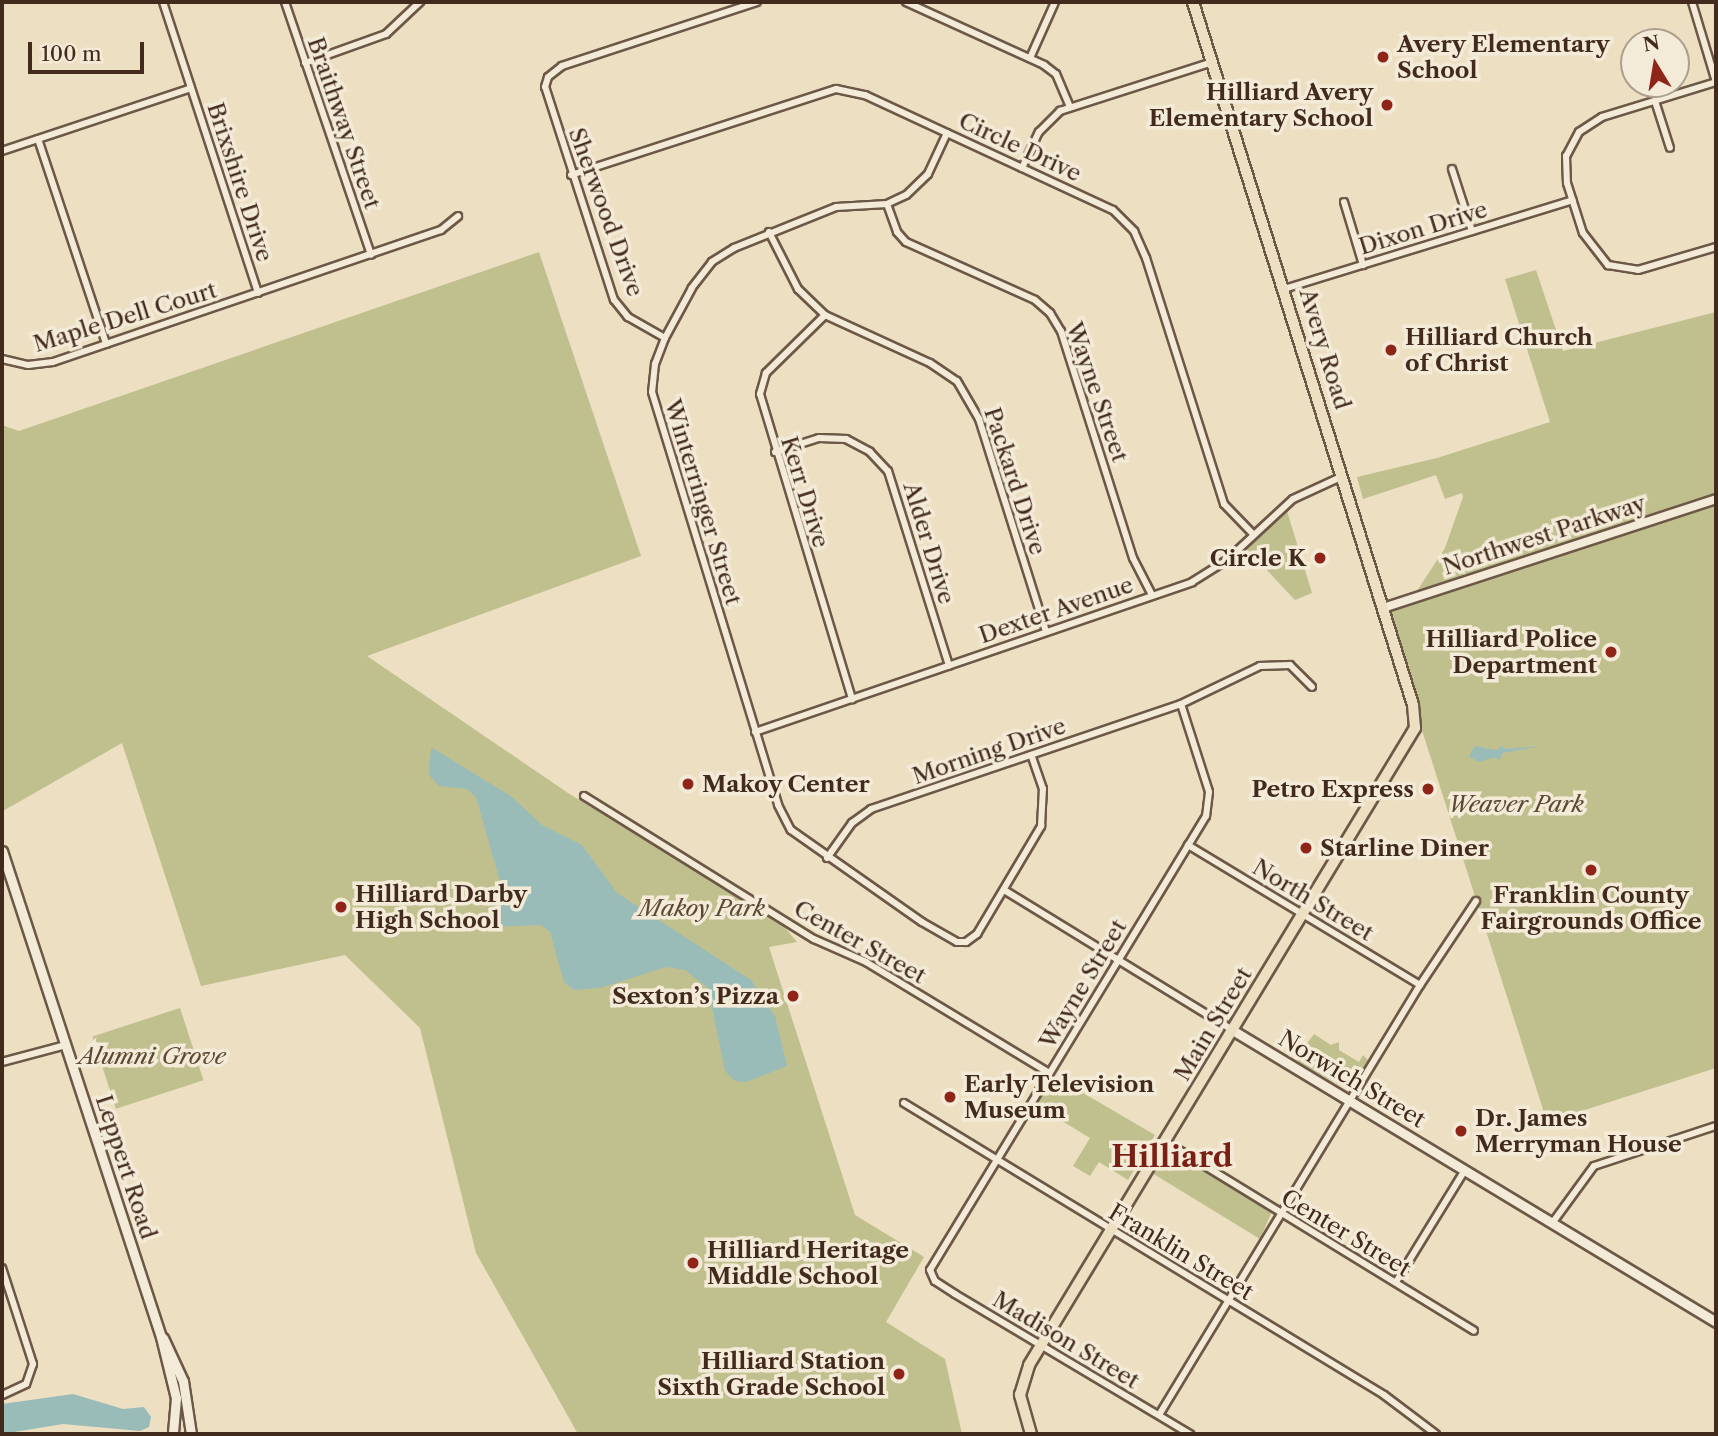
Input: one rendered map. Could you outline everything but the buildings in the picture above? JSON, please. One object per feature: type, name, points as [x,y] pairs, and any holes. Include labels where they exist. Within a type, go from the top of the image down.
[{"type":"main road","name":"Avery Road","points":[[1194,2],[1415,710]]},
{"type":"main road","name":"Main Street","points":[[1031,1434],[1020,1389],[1041,1346],[1410,742],[1415,710]]},
{"type":"main road","name":"Leppert Road","points":[[2,851],[162,1337],[176,1398],[173,1434]]},
{"type":"main road","name":"Norwich Street","points":[[1234,1031],[1716,1322]]},
{"type":"main road","name":"Leppert Road","points":[[162,1337],[183,1381],[191,1434]]},
{"type":"street","name":"Brixshire Drive","points":[[163,2],[258,293]]},
{"type":"street","name":"Braithway Street","points":[[285,2],[371,255]]},
{"type":"street","name":"Sherwood Drive","points":[[665,338],[628,317],[614,300],[546,96],[548,77],[562,66],[757,2]]},
{"type":"street","points":[[906,2],[1031,58],[1056,74],[1070,107]]},
{"type":"street","points":[[1031,58],[1055,2]]},
{"type":"street","points":[[1692,2],[1716,82],[1602,117],[1570,143],[1567,183],[1587,242],[1608,265],[1638,270],[1716,247]]},
{"type":"street","points":[[305,63],[386,34],[416,3]]},
{"type":"street","points":[[1022,168],[1047,119],[1070,107],[1213,62]]},
{"type":"street","points":[[2,151],[191,88]]},
{"type":"street","name":"Circle Drive","points":[[571,175],[836,89],[865,95],[1113,210],[1134,231],[1224,504],[1253,534]]},
{"type":"street","points":[[1655,101],[1670,148]]},
{"type":"street","name":"Winterringer Street","points":[[947,133],[928,174],[913,190],[887,204],[836,207],[769,232],[712,262],[692,288],[665,338],[654,364],[652,393],[658,422],[778,805],[791,830],[827,858],[949,938],[966,942],[977,934],[1004,890]]},
{"type":"street","points":[[38,139],[106,344]]},
{"type":"street","points":[[1563,139],[1570,143]]},
{"type":"street","points":[[1452,169],[1472,232]]},
{"type":"street","name":"Dixon Drive","points":[[1284,289],[1573,200]]},
{"type":"street","points":[[1344,202],[1363,265]]},
{"type":"street","name":"Wayne Street","points":[[887,204],[897,232],[906,242],[1035,300],[1050,313],[1061,331],[1133,558],[1152,596]]},
{"type":"street","name":"Maple Dell Court","points":[[2,359],[39,364],[106,344],[441,230],[458,216]]},
{"type":"street","name":"Packard Drive","points":[[769,232],[798,289],[825,315],[930,363],[963,390],[979,419],[1045,632]]},
{"type":"street","name":"Kerr Drive","points":[[825,315],[766,373],[761,408],[852,699]]},
{"type":"street","name":"Alder Drive","points":[[775,452],[819,438],[846,439],[870,452],[888,471],[949,666]]},
{"type":"street","name":"Dexter Avenue","points":[[755,732],[1192,582],[1226,561],[1293,499],[1343,476]]},
{"type":"street","name":"Northwest Parkway","points":[[1383,608],[1716,499]]},
{"type":"street","name":"Morning Drive","points":[[827,858],[861,814],[1181,704],[1269,663],[1299,670],[1311,687]]},
{"type":"street","name":"Wayne Street","points":[[930,1270],[1119,961],[1188,845],[1210,800],[1181,704]]},
{"type":"street","points":[[1004,890],[1041,826],[1043,789],[1031,755]]},
{"type":"street","name":"Center Street","points":[[583,796],[814,939],[866,962],[1049,1073]]},
{"type":"street","name":"North Street","points":[[1188,845],[1420,985]]},
{"type":"street","name":"Norwich Street","points":[[1004,890],[1234,1031]]},
{"type":"street","points":[[1159,1415],[1279,1213],[1420,985],[1476,901]]},
{"type":"street","points":[[2,1062],[66,1045]]},
{"type":"street","name":"Franklin Street","points":[[904,1103],[1384,1395],[1436,1434]]},
{"type":"street","points":[[1553,1223],[1594,1166],[1716,1126]]},
{"type":"street","name":"Center Street","points":[[1166,1142],[1474,1331]]},
{"type":"street","points":[[1395,1282],[1465,1170]]},
{"type":"street","points":[[2,1268],[4,1284],[33,1364],[29,1381],[2,1395]]},
{"type":"street","name":"Madison Street","points":[[930,1270],[935,1281],[1190,1434]]},
{"type":"green space","name":"Makoy Park","points":[[539,252],[641,556],[367,656],[568,793],[782,924],[797,942],[769,947],[855,1215],[924,1257],[886,1322],[945,1359],[962,1434],[578,1434],[476,1253],[420,1028],[345,955],[201,986],[122,743],[3,811],[2,425],[19,431]]},
{"type":"green space","name":"Weaver Park","points":[[1536,270],[1563,351],[1716,312],[1716,1068],[1547,1122],[1383,608],[1413,597],[1445,548],[1463,497],[1462,493],[1445,499],[1436,475],[1363,499],[1357,477],[1437,458],[1550,422],[1505,279]]},
{"type":"green space","points":[[1287,511],[1312,593],[1295,600],[1246,548]]},
{"type":"green space","name":"Alumni Grove","points":[[180,1008],[203,1080],[116,1109],[93,1036]]},
{"type":"green space","points":[[1314,1034],[1331,1045],[1339,1042],[1339,1050],[1359,1062],[1363,1055],[1368,1060],[1349,1090],[1298,1063],[1297,1057]]},
{"type":"green space","points":[[1049,1073],[1155,1135],[1128,1180],[1099,1162],[1090,1176],[1073,1166],[1090,1138],[1031,1102]]},
{"type":"green space","points":[[1172,1151],[1272,1211],[1260,1239],[1152,1173],[1164,1154]]},
{"type":"water","points":[[1503,745],[1503,749],[1542,746],[1503,753],[1499,760],[1495,757],[1480,762],[1469,757],[1474,746],[1497,750]]},
{"type":"water","points":[[431,747],[512,797],[542,825],[582,845],[617,893],[751,980],[775,1016],[787,1066],[746,1082],[735,1081],[725,1071],[708,988],[685,970],[666,967],[600,988],[574,990],[564,982],[550,932],[541,925],[491,927],[486,919],[497,900],[499,878],[476,797],[467,789],[439,786],[429,775]]},
{"type":"water","points":[[73,1394],[123,1409],[144,1407],[151,1417],[149,1427],[140,1431],[63,1424],[2,1434],[2,1404]]},
{"type":"place","name":"Avery Elementary School","points":[[1383,57]]},
{"type":"place","name":"Hilliard Avery Elementary School","points":[[1387,105]]},
{"type":"place","name":"Hilliard Church of Christ","points":[[1391,350]]},
{"type":"place","name":"Circle K","points":[[1320,558]]},
{"type":"place","name":"Hilliard Police Department","points":[[1611,652]]},
{"type":"place","name":"Makoy Center","points":[[688,784]]},
{"type":"place","name":"Petro Express","points":[[1428,789]]},
{"type":"place","name":"Starline Diner","points":[[1306,848]]},
{"type":"place","name":"Franklin County Fairgrounds Office","points":[[1591,870]]},
{"type":"place","name":"Hilliard Darby High School","points":[[341,907]]},
{"type":"place","name":"Sexton’s Pizza","points":[[793,996]]},
{"type":"place","name":"Early Television Museum","points":[[950,1097]]},
{"type":"place","name":"Dr. James Merryman House","points":[[1461,1131]]},
{"type":"place","name":"Hilliard Heritage Middle School","points":[[693,1263]]},
{"type":"place","name":"Hilliard Station Sixth Grade School","points":[[899,1374]]},
{"type":"district","name":"Hilliard","points":[[1172,1157]]}]
